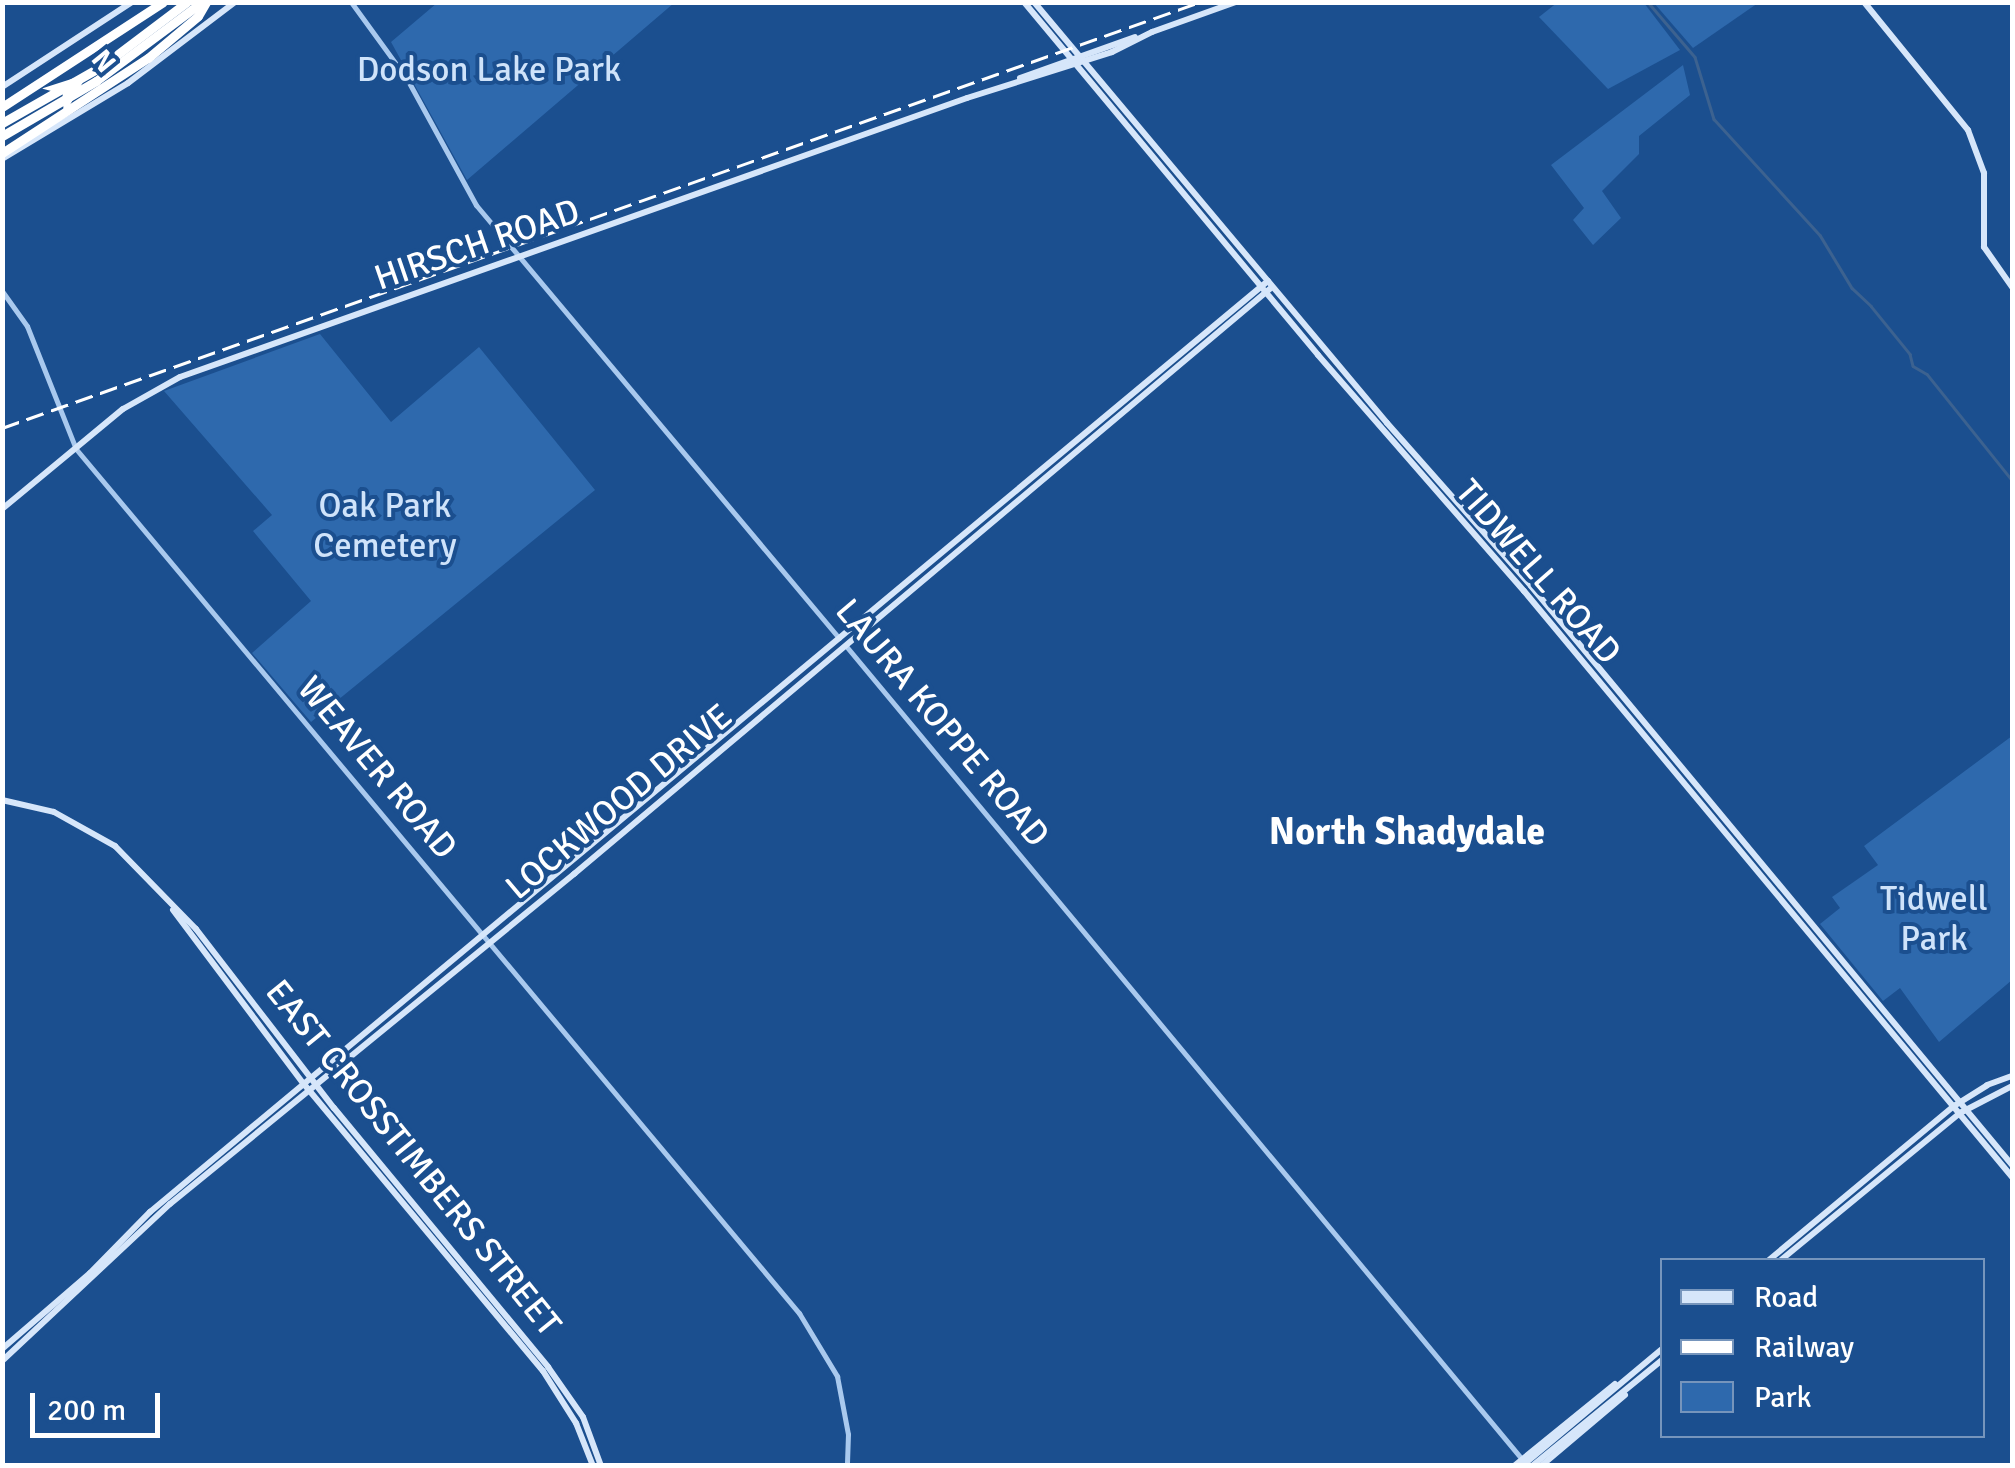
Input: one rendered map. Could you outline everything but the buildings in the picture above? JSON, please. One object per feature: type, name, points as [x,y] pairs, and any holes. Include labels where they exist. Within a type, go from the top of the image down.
[{"type":"highway","points":[[2,107],[163,2]]},
{"type":"highway","points":[[2,123],[102,66],[188,2]]},
{"type":"highway","points":[[2,136],[96,82],[204,2]]},
{"type":"highway","points":[[2,156],[148,58],[198,16],[204,2]]},
{"type":"main road","points":[[2,87],[132,2]]},
{"type":"main road","points":[[2,156],[128,83],[234,2]]},
{"type":"main road","name":"TIDWELL ROAD","points":[[1024,2],[2012,1165]]},
{"type":"main road","name":"TIDWELL ROAD","points":[[1034,2],[1076,60]]},
{"type":"main road","name":"HIRSCH ROAD","points":[[2,509],[123,409],[180,377],[1236,2]]},
{"type":"main road","points":[[1864,2],[1968,130],[1984,173],[1984,248],[2012,287]]},
{"type":"main road","name":"LOCKWOOD DRIVE","points":[[2,1362],[168,1201],[1267,287]]},
{"type":"main road","name":"EAST CROSSTIMBERS STREET","points":[[2,800],[54,812],[116,846],[220,958],[310,1085],[543,1371],[576,1423],[593,1466]]},
{"type":"main road","points":[[1784,1258],[1960,1108],[2012,1076]]},
{"type":"main road","name":"EAST CROSSTIMBERS STREET","points":[[310,1085],[548,1366],[583,1417],[601,1466]]},
{"type":"main road","points":[[1960,1108],[2012,1086]]},
{"type":"main road","name":"TIDWELL ROAD","points":[[1960,1108],[2012,1176]]},
{"type":"main road","points":[[1772,1258],[1858,1192]]},
{"type":"main road","name":"LOCKWOOD DRIVE","points":[[2,1349],[71,1295]]},
{"type":"main road","points":[[1526,1463],[1660,1352]]},
{"type":"main road","points":[[1541,1466],[1660,1362]]},
{"type":"main road","points":[[1514,1466],[1526,1463],[1643,1376]]},
{"type":"street","name":"LAURA KOPPE ROAD","points":[[351,2],[407,79],[466,191],[1526,1463]]},
{"type":"street","name":"WEAVER ROAD","points":[[2,291],[27,326],[76,449],[488,938],[816,1338],[844,1403],[847,1466]]},
{"type":"green space","points":[[1558,2],[1644,3],[1680,50],[1608,89],[1539,17]]},
{"type":"green space","name":"Dodson Lake Park","points":[[437,3],[674,3],[467,180],[391,42]]},
{"type":"green space","points":[[1654,3],[1758,3],[1693,48]]},
{"type":"green space","points":[[1683,65],[1690,95],[1639,136],[1639,154],[1602,191],[1621,218],[1593,245],[1573,220],[1584,208],[1551,165]]},
{"type":"green space","name":"Oak Park Cemetery","points":[[320,334],[391,422],[479,347],[595,490],[311,722],[252,653],[311,601],[253,531],[272,515],[164,391]]},
{"type":"green space","name":"Tidwell Park","points":[[2012,736],[2012,980],[1939,1042],[1900,988],[1883,1001],[1820,924],[1840,908],[1832,897],[1878,865],[1864,846]]},
{"type":"waterway","points":[[1648,2],[1695,57],[1714,119],[1820,235],[1852,288],[1910,354],[1913,366],[1927,374],[2012,480]]},
{"type":"railway","points":[[2,428],[1200,2]]},
{"type":"district","name":"North Shadydale","points":[[1407,832]]}]
